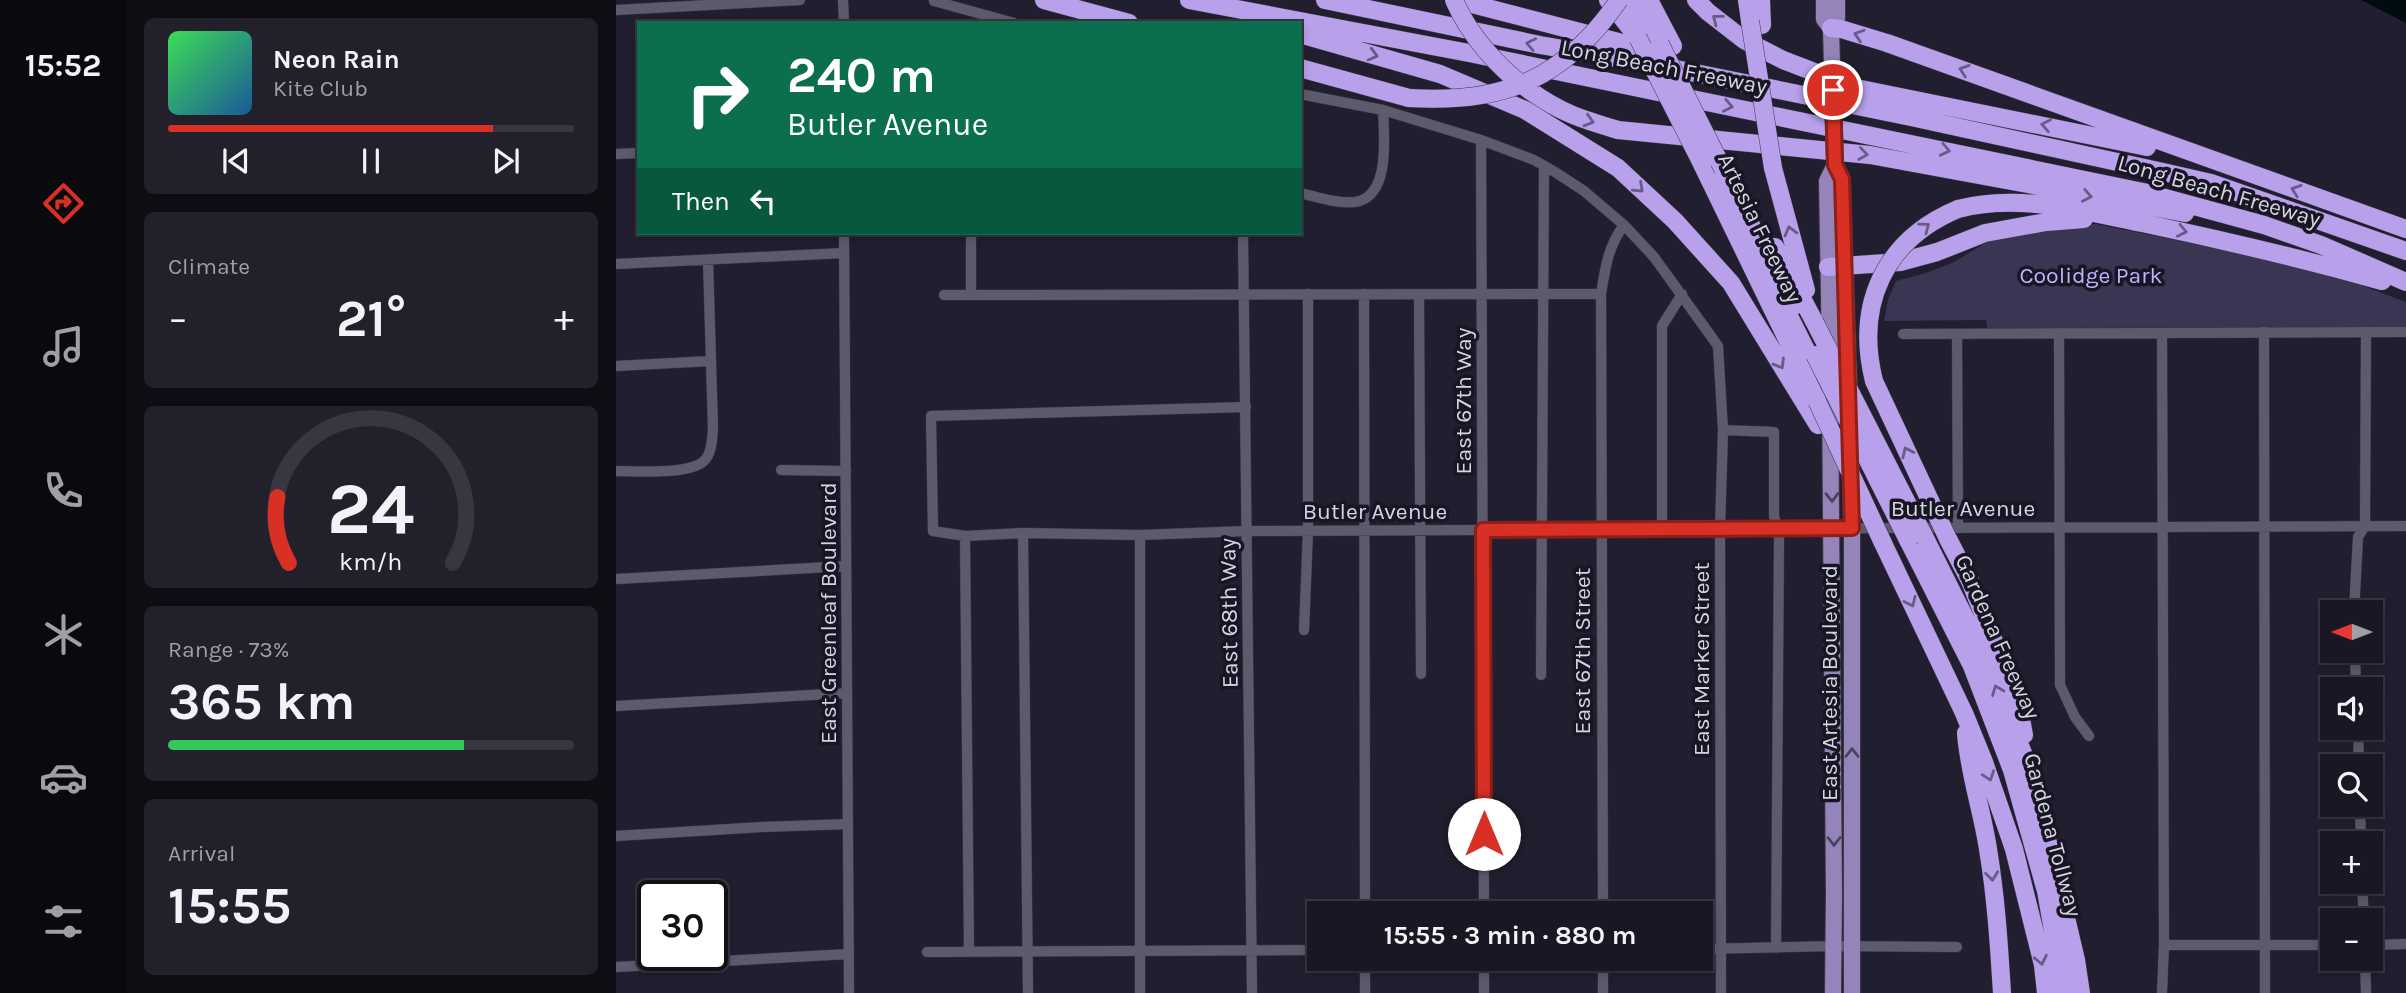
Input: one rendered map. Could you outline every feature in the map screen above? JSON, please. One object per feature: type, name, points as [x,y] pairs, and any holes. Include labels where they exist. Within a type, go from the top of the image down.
[{"type":"highway","points":[[1044,0],[1122,21]]},
{"type":"highway","name":"Long Beach Freeway","points":[[1189,0],[1297,21]]},
{"type":"highway","name":"Long Beach Freeway","points":[[1325,0],[1539,45],[1656,65],[1911,117],[2211,183],[2406,251]]},
{"type":"highway","points":[[1454,0],[1483,47],[1513,79],[1554,108],[1618,130],[1870,155],[2147,208],[2264,226]]},
{"type":"highway","points":[[1465,0],[1778,85],[1891,108],[1911,117]]},
{"type":"highway","points":[[1608,0],[1656,43]]},
{"type":"highway","points":[[1302,69],[1409,97],[1444,100],[1504,91],[1557,66],[1604,22],[1619,0]]},
{"type":"highway","name":"Artesia Freeway","points":[[1619,0],[1656,43],[1718,167],[1852,479]]},
{"type":"highway","points":[[1631,0],[1656,43]]},
{"type":"highway","points":[[1639,0],[1656,43]]},
{"type":"highway","name":"Artesia Freeway","points":[[1649,0],[1656,43],[1718,167],[1814,321]]},
{"type":"highway","points":[[1696,0],[1744,40],[1783,60],[1856,88],[2087,134],[2232,168]]},
{"type":"highway","points":[[1747,0],[1756,23],[1773,168],[1814,321]]},
{"type":"highway","points":[[1756,23],[1761,0]]},
{"type":"highway","points":[[1259,14],[1273,21]]},
{"type":"highway","name":"Long Beach Freeway","points":[[1302,22],[1469,53],[2143,192],[2321,244],[2406,282]]},
{"type":"highway","points":[[1831,29],[1841,29],[1887,43],[2406,229]]},
{"type":"highway","points":[[1302,35],[1440,74],[1525,110],[1618,168],[1675,221],[1731,283],[1852,479],[1964,713],[2014,849],[2043,965],[2046,993]]},
{"type":"highway","name":"Gardena Tollway","points":[[1718,167],[1905,540],[1972,666],[2012,770],[2046,891],[2064,993]]},
{"type":"highway","points":[[2023,753],[2024,732],[2018,702],[1953,533],[1874,381],[1868,358],[1869,318],[1882,274],[1899,249],[1922,228],[1958,209],[1979,204],[2018,202],[2091,212],[2291,256],[2406,289]]},
{"type":"highway","points":[[1837,267],[1900,262],[1937,252],[1985,233],[2046,222],[2091,218],[2136,222]]},
{"type":"highway","name":"Gardena Freeway","points":[[1814,321],[1979,646],[2023,753],[2051,854],[2081,993]]},
{"type":"highway","name":"Gardena Tollway","points":[[1905,540],[1969,679],[2016,799],[2042,901],[2034,928]]},
{"type":"highway","points":[[1964,713],[1969,766],[1989,850],[1999,932],[2002,993]]},
{"type":"main road","name":"East Artesia Boulevard","points":[[1824,0],[1824,19],[1831,29]]},
{"type":"main road","name":"East Artesia Boulevard","points":[[1837,0],[1837,18],[1831,29],[1835,165],[1828,181],[1837,267],[1852,528],[1852,993]]},
{"type":"main road","name":"East Artesia Boulevard","points":[[1833,993],[1832,528],[1837,267]]},
{"type":"street","points":[[616,10],[800,0]]},
{"type":"street","points":[[843,0],[844,21]]},
{"type":"street","points":[[934,1],[1004,21]]},
{"type":"street","name":"East Marker Street","points":[[1302,94],[1383,110],[1481,140],[1544,166],[1584,191],[1624,225],[1654,257],[1718,346],[1723,430],[1720,529],[1721,993]]},
{"type":"street","points":[[1302,193],[1338,202],[1357,202],[1371,193],[1380,177],[1384,153],[1383,110]]},
{"type":"street","name":"East 67th Way","points":[[1481,140],[1484,901]]},
{"type":"street","points":[[616,154],[637,153]]},
{"type":"street","points":[[1541,676],[1544,166]]},
{"type":"street","name":"East 67th Street","points":[[1603,901],[1601,294],[1606,262],[1615,238],[1624,225]]},
{"type":"street","name":"East Greenleaf Boulevard","points":[[844,235],[849,993]]},
{"type":"street","points":[[971,235],[971,295]]},
{"type":"street","name":"East 68th Way","points":[[1243,235],[1252,993]]},
{"type":"street","points":[[616,264],[844,253]]},
{"type":"street","points":[[616,471],[689,468],[704,460],[711,448],[713,429],[708,260]]},
{"type":"street","points":[[1304,630],[1308,531],[1308,294]]},
{"type":"street","points":[[1364,294],[1365,901]]},
{"type":"street","points":[[1419,294],[1421,674]]},
{"type":"street","points":[[944,295],[1601,294]]},
{"type":"street","points":[[1662,529],[1661,337],[1662,326],[1682,294]]},
{"type":"street","points":[[2264,332],[2265,993]]},
{"type":"street","points":[[2355,600],[2358,537],[2365,526],[2366,332]]},
{"type":"street","points":[[1903,334],[2406,332]]},
{"type":"street","points":[[2059,333],[2060,685],[2067,703],[2089,736]]},
{"type":"street","points":[[2162,333],[2162,993]]},
{"type":"street","points":[[1953,533],[1957,334]]},
{"type":"street","points":[[616,366],[711,361]]},
{"type":"street","name":"Butler Avenue","points":[[1246,407],[931,416],[933,530],[965,536],[1023,533],[1140,535],[1247,531],[1778,528],[1852,528],[1953,533],[2060,527],[2406,526]]},
{"type":"street","points":[[1723,430],[1774,432],[1774,516],[1778,528],[1776,948]]},
{"type":"street","points":[[782,470],[846,471]]},
{"type":"street","points":[[1023,533],[1028,993]]},
{"type":"street","points":[[1140,535],[1140,993]]},
{"type":"street","points":[[965,536],[969,952]]},
{"type":"street","points":[[616,579],[846,566]]},
{"type":"street","points":[[616,706],[847,693]]},
{"type":"street","points":[[616,836],[848,824]]},
{"type":"street","points":[[2383,944],[2406,944]]},
{"type":"street","points":[[2164,945],[2320,945]]},
{"type":"street","points":[[1713,948],[1957,947]]},
{"type":"street","points":[[927,952],[1307,950]]},
{"type":"street","points":[[616,967],[849,954]]},
{"type":"street","points":[[1365,971],[1365,993]]},
{"type":"street","points":[[1484,971],[1484,993]]},
{"type":"street","points":[[1603,971],[1604,993]]},
{"type":"street","points":[[2365,971],[2366,993]]},
{"type":"green space","name":"Coolidge Park","points":[[2095,224],[2283,261],[2358,284],[2406,302],[2406,327],[1987,328],[1986,320],[1884,321],[1888,300],[1896,281],[1954,262],[2000,234],[2039,225]]},
{"type":"shaded area","points":[[2361,0],[2406,0],[2406,23]]},
{"type":"route","points":[[1484,834],[1483,530],[1852,528],[1846,266],[1842,179],[1835,165],[1833,90]]}]
